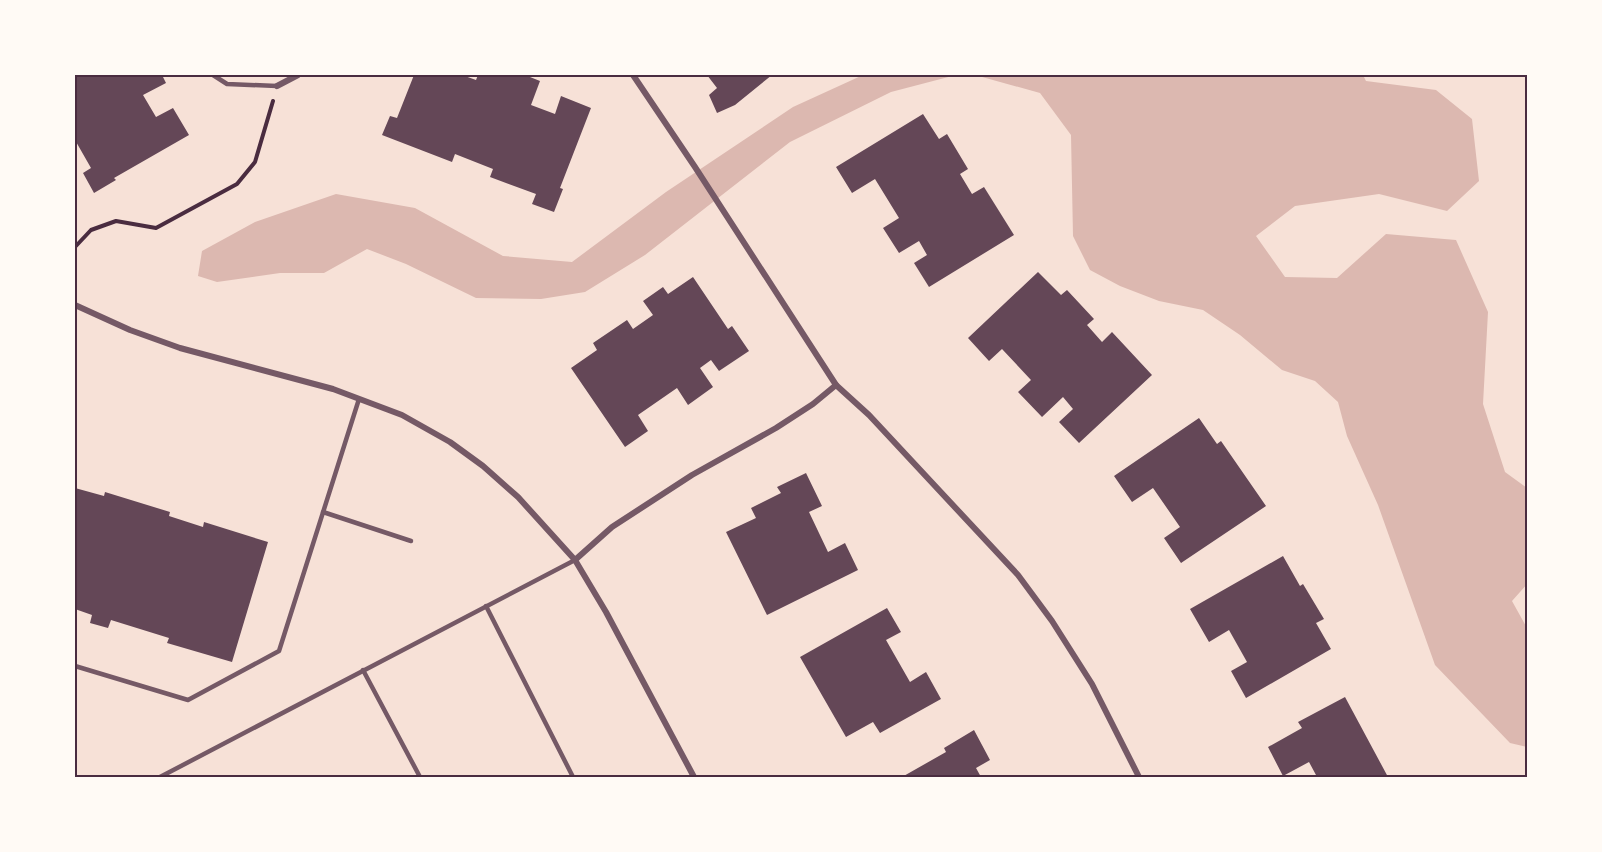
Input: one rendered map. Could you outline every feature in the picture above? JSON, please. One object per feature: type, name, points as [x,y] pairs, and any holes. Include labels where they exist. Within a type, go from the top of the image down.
[{"type":"street","points":[[277,86],[298,75]]},
{"type":"street","points":[[633,75],[836,385],[869,415],[1018,575],[1052,621],[1092,684],[1139,777]]},
{"type":"street","points":[[75,304],[87,312],[180,348],[333,389],[402,415],[450,442],[483,465],[518,497],[575,560],[606,612],[694,777]]},
{"type":"street","points":[[575,560],[612,527],[692,475],[776,428],[813,404],[836,385]]},
{"type":"lane","points":[[213,75],[227,84],[277,86]]},
{"type":"lane","points":[[75,666],[188,700],[279,651],[359,399]]},
{"type":"lane","points":[[323,512],[411,541]]},
{"type":"lane","points":[[160,777],[575,560]]},
{"type":"lane","points":[[486,606],[573,777]]},
{"type":"lane","points":[[363,670],[420,777]]},
{"type":"path","points":[[75,247],[91,230],[116,221],[156,228],[237,184],[255,162],[277,86]]},
{"type":"shaded area","points":[[863,75],[956,75],[891,92],[790,142],[645,255],[585,292],[541,299],[476,298],[406,264],[367,249],[324,273],[280,273],[217,282],[198,276],[202,251],[255,222],[336,194],[415,208],[503,256],[572,262],[666,192],[793,107]]},
{"type":"shaded area","points":[[975,75],[1363,75],[1366,81],[1436,90],[1472,119],[1479,181],[1447,211],[1379,194],[1295,206],[1256,236],[1285,277],[1337,278],[1386,234],[1456,240],[1488,312],[1483,404],[1505,472],[1527,488],[1527,584],[1512,601],[1527,628],[1527,747],[1510,743],[1435,665],[1378,505],[1347,436],[1338,402],[1315,381],[1282,370],[1240,335],[1203,310],[1159,301],[1120,286],[1090,270],[1073,236],[1071,135],[1040,93]]},
{"type":"building","points":[[75,75],[162,75],[166,83],[143,95],[156,117],[173,108],[189,135],[114,178],[116,180],[94,193],[83,173],[91,168],[75,140]]},
{"type":"building","points":[[414,75],[462,75],[476,80],[478,75],[525,75],[540,81],[531,105],[555,114],[561,96],[591,108],[560,188],[563,189],[554,212],[532,204],[536,194],[490,177],[493,169],[455,154],[452,162],[382,135],[390,116],[397,118]]},
{"type":"building","points":[[707,75],[772,75],[735,105],[717,113],[709,95],[717,88]]},
{"type":"building","points":[[923,114],[939,139],[947,134],[968,169],[960,174],[972,194],[984,187],[1014,235],[929,287],[914,263],[927,255],[919,241],[899,253],[883,228],[899,218],[875,179],[852,193],[836,167]]},
{"type":"building","points":[[1038,272],[1061,295],[1067,290],[1094,319],[1087,325],[1102,342],[1112,332],[1152,375],[1079,443],[1059,422],[1073,409],[1063,397],[1042,417],[1018,392],[1031,380],[1002,349],[989,361],[968,338]]},
{"type":"building","points":[[693,277],[728,329],[732,326],[749,351],[719,371],[711,360],[700,368],[713,387],[688,405],[677,388],[638,415],[648,431],[625,447],[571,368],[597,350],[593,343],[627,320],[633,329],[653,315],[643,301],[663,287],[668,294]]},
{"type":"building","points":[[1199,418],[1217,444],[1221,441],[1266,506],[1181,563],[1164,538],[1180,527],[1153,488],[1132,502],[1114,476]]},
{"type":"building","points":[[806,473],[822,506],[809,512],[828,552],[845,543],[858,570],[767,615],[726,532],[756,518],[751,508],[781,493],[777,487]]},
{"type":"building","points":[[75,488],[104,496],[105,492],[170,512],[169,516],[203,527],[204,522],[268,542],[232,662],[167,643],[169,638],[111,620],[108,628],[90,623],[92,615],[75,609]]},
{"type":"building","points":[[1283,556],[1300,586],[1303,584],[1324,619],[1316,623],[1331,649],[1246,698],[1231,671],[1247,662],[1229,630],[1209,642],[1190,609]]},
{"type":"building","points":[[887,608],[901,632],[886,640],[910,682],[926,672],[941,699],[880,733],[873,722],[846,737],[800,657]]},
{"type":"building","points":[[1345,697],[1388,777],[1313,777],[1316,775],[1309,762],[1283,776],[1268,747],[1302,728],[1298,722]]},
{"type":"building","points":[[974,730],[990,760],[976,768],[981,777],[902,777],[946,752],[944,748]]}]
